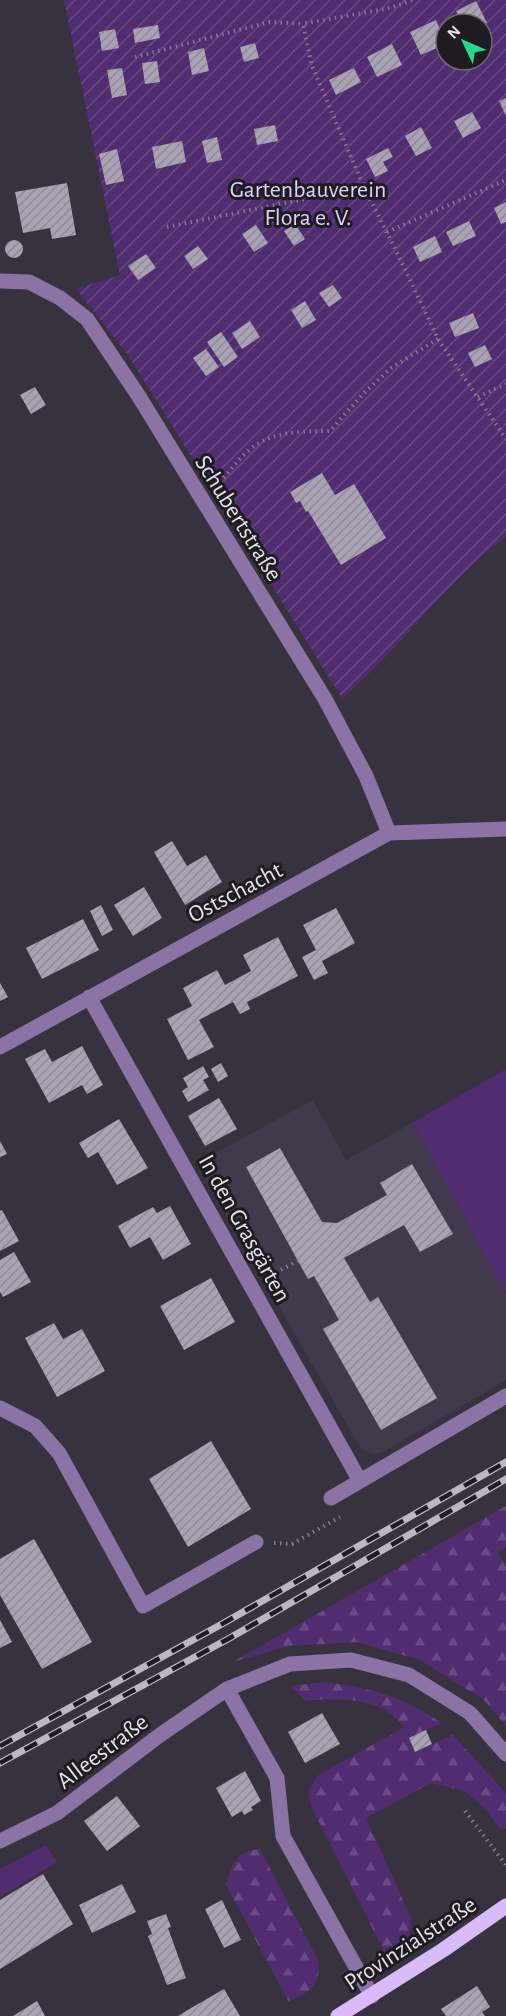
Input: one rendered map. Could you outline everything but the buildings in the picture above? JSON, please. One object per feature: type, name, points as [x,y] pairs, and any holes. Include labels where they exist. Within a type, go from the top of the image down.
[{"type":"main road","name":"Provinzialstraße","points":[[338,2016],[443,1950],[506,1906]]},
{"type":"street","name":"Schubertstraße","points":[[0,281],[29,282],[60,298],[87,319],[138,395],[198,496],[325,699],[366,776],[389,833]]},
{"type":"street","name":"Ostschacht","points":[[0,1047],[353,855],[389,833],[506,829]]},
{"type":"street","name":"In den Grasgärten","points":[[89,997],[360,1481]]},
{"type":"street","points":[[331,1498],[506,1396]]},
{"type":"street","points":[[0,1408],[35,1426],[59,1453],[144,1606],[256,1542]]},
{"type":"street","name":"Alleestraße","points":[[0,1842],[57,1813],[160,1735],[227,1689],[290,1664],[351,1660],[409,1675],[470,1713],[506,1754]]},
{"type":"street","points":[[227,1689],[277,1778],[283,1836],[372,1996]]},
{"type":"path","points":[[135,57],[270,22],[303,24],[390,8],[412,0]]},
{"type":"path","points":[[303,24],[312,66],[364,187],[438,339],[506,439]]},
{"type":"path","points":[[387,232],[506,180]]},
{"type":"path","points":[[168,227],[364,187]]},
{"type":"path","points":[[198,496],[226,477],[236,463],[258,442],[288,432],[330,431],[363,394],[391,368],[438,339]]},
{"type":"path","points":[[478,398],[506,384]]},
{"type":"path","points":[[251,1285],[298,1261]]},
{"type":"path","points":[[256,1542],[292,1544],[341,1516],[331,1498]]},
{"type":"path","points":[[465,1811],[506,1866]]},
{"type":"shaded area","points":[[313,1100],[346,1160],[412,1123],[506,1293],[506,1380],[383,1452],[374,1454],[364,1451],[358,1444],[197,1163]]},
{"type":"green space","name":"Gartenbauverein Flora e. V.","points":[[64,0],[506,0],[506,536],[463,574],[384,658],[342,698],[128,355],[76,289],[120,275]]},
{"type":"green space","points":[[506,1069],[506,1293],[412,1123]]},
{"type":"green space","points":[[506,1506],[506,1547],[498,1552],[506,1565],[506,1726],[484,1700],[420,1660],[356,1642],[289,1646],[233,1662]]},
{"type":"green space","points":[[324,1682],[372,1690],[413,1706],[442,1723],[409,1738],[415,1752],[453,1735],[506,1793],[506,1829],[499,1828],[487,1811],[465,1791],[431,1783],[366,1818],[411,1918],[410,1936],[384,1951],[310,1804],[309,1790],[317,1776],[404,1727],[390,1713],[371,1704],[338,1699],[306,1701],[290,1686]]},
{"type":"green space","points":[[46,1845],[57,1862],[0,1897],[0,1869]]},
{"type":"green space","points":[[260,1849],[318,1960],[318,1977],[313,1987],[289,2002],[226,1885],[236,1860],[245,1853]]},
{"type":"railway","points":[[0,1746],[222,1624],[506,1462]]},
{"type":"railway","points":[[0,1763],[228,1639],[506,1479]]}]
